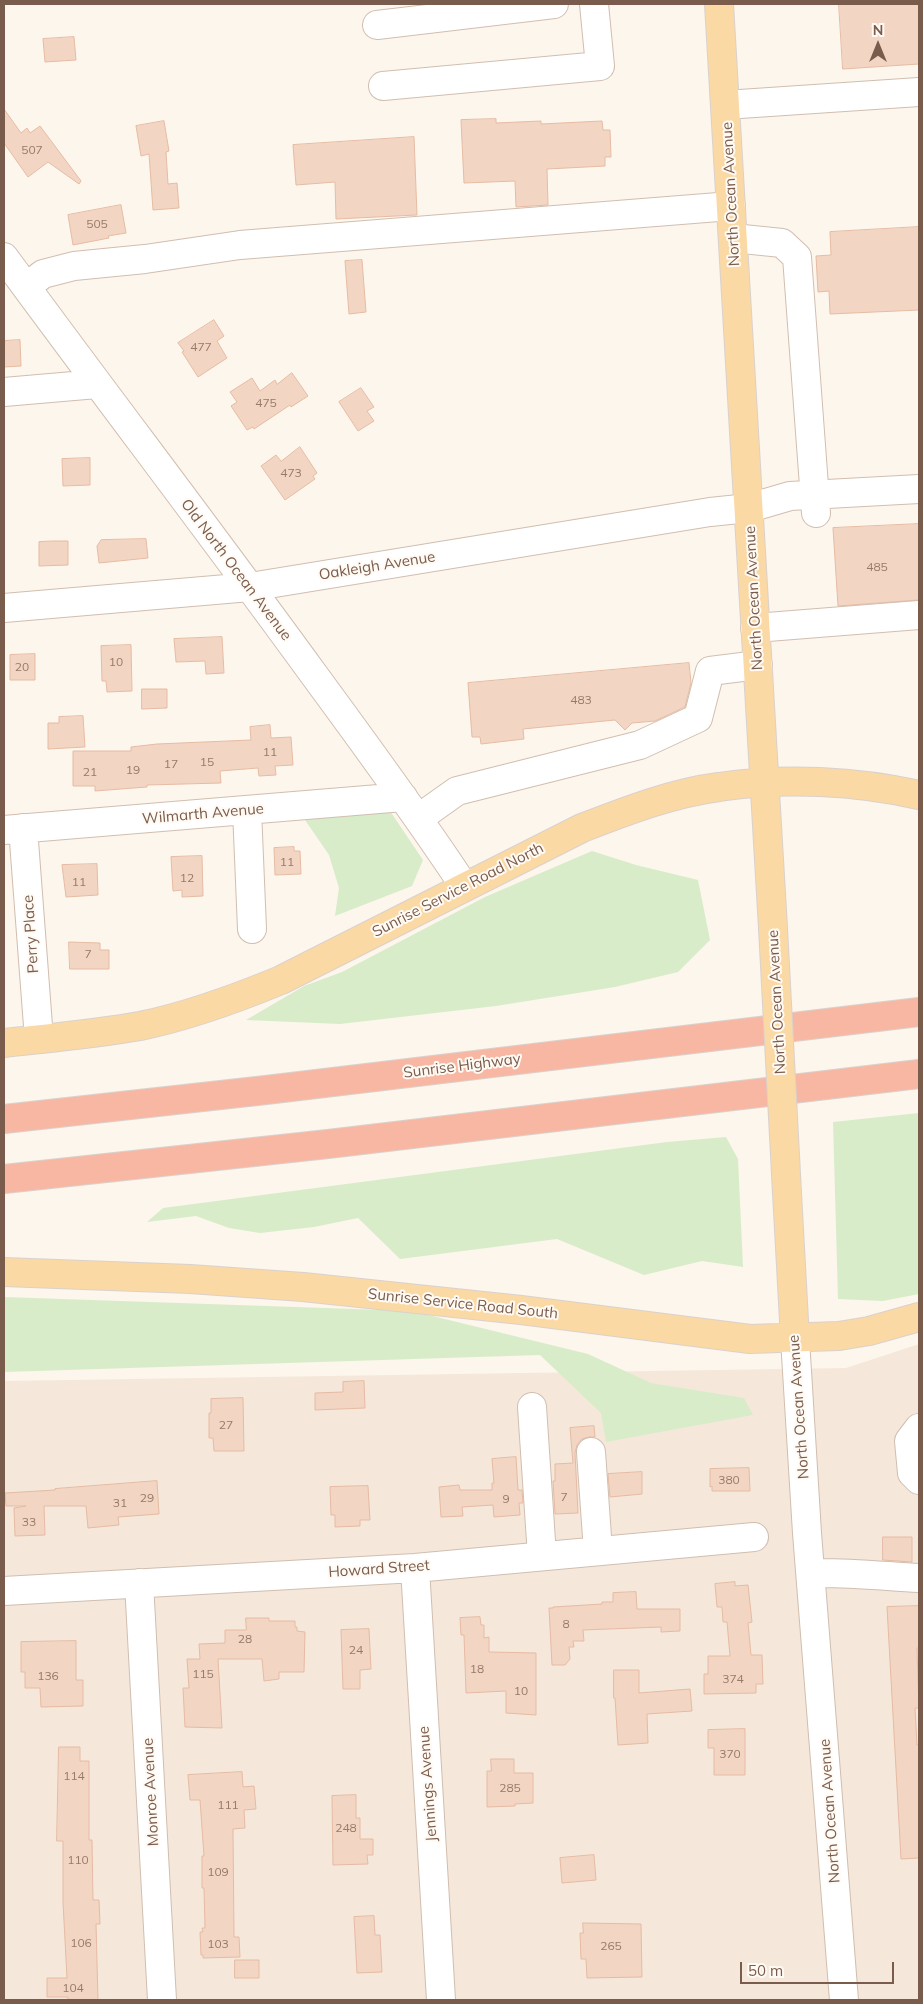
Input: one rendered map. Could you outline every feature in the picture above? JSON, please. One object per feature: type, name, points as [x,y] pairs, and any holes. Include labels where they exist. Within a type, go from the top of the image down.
[{"type":"highway","name":"Sunrise Highway","points":[[4,1118],[266,1090],[919,1012]]},
{"type":"highway","points":[[4,1179],[328,1144],[919,1074]]},
{"type":"main road","name":"North Ocean Avenue","points":[[719,4],[755,628],[766,783],[795,1339]]},
{"type":"main road","name":"Sunrise Service Road North","points":[[4,1043],[141,1025],[188,1014],[232,1000],[281,980],[582,828],[629,810],[718,787],[766,783],[821,783],[868,786],[919,795]]},
{"type":"main road","name":"Sunrise Service Road South","points":[[4,1272],[170,1278],[303,1287],[512,1309],[750,1339],[795,1339],[839,1336],[919,1317]]},
{"type":"street","points":[[377,25],[554,4]]},
{"type":"street","points":[[383,86],[600,66],[594,4]]},
{"type":"street","points":[[725,105],[919,92]]},
{"type":"street","points":[[26,287],[43,274],[74,266],[145,259],[240,245],[731,206]]},
{"type":"street","points":[[733,238],[782,243],[797,257],[815,504]]},
{"type":"street","name":"Old North Ocean Avenue","points":[[4,258],[250,587],[411,807],[464,886]]},
{"type":"street","points":[[4,392],[97,384]]},
{"type":"street","points":[[815,504],[919,489]]},
{"type":"street","points":[[815,504],[919,506]]},
{"type":"street","name":"Oakleigh Avenue","points":[[4,608],[250,587],[702,514],[749,508],[791,514],[815,504]]},
{"type":"street","points":[[755,628],[919,615]]},
{"type":"street","points":[[411,807],[457,791],[640,745],[698,718],[710,671],[758,665]]},
{"type":"street","name":"Wilmarth Avenue","points":[[13,829],[247,810],[411,807]]},
{"type":"street","points":[[247,810],[252,929]]},
{"type":"street","name":"Perry Place","points":[[13,829],[39,1039]]},
{"type":"street","name":"North Ocean Avenue","points":[[795,1339],[807,1533],[844,2000]]},
{"type":"street","points":[[532,1407],[542,1556]]},
{"type":"street","points":[[916,1437],[912,1473],[919,1480]]},
{"type":"street","points":[[591,1452],[598,1551]]},
{"type":"street","name":"Howard Street","points":[[4,1591],[415,1568],[754,1537]]},
{"type":"street","name":"Jennings Avenue","points":[[415,1568],[442,2000]]},
{"type":"street","points":[[811,1573],[850,1572],[877,1576],[919,1578]]},
{"type":"street","name":"Monroe Avenue","points":[[139,1583],[162,2000]]},
{"type":"shaded area","points":[[919,1344],[919,2000],[4,2000],[4,1381],[846,1368]]},
{"type":"green space","points":[[388,808],[423,860],[412,886],[335,916],[339,888],[329,855],[305,820]]},
{"type":"green space","points":[[592,851],[636,865],[698,880],[710,940],[678,972],[615,987],[496,1006],[340,1024],[246,1020],[304,986],[342,972],[485,897]]},
{"type":"green space","points":[[919,1113],[919,1294],[883,1301],[838,1299],[833,1122]]},
{"type":"green space","points":[[726,1137],[738,1159],[743,1267],[702,1261],[644,1275],[557,1239],[400,1259],[358,1218],[314,1227],[260,1233],[229,1228],[196,1216],[147,1222],[163,1208],[667,1142]]},
{"type":"green space","points":[[4,1297],[412,1311],[588,1354],[651,1383],[744,1398],[753,1415],[606,1442],[601,1413],[540,1355],[4,1372]]},
{"type":"building","points":[[839,4],[919,4],[919,64],[843,69]]},
{"type":"building","points":[[74,37],[76,60],[45,62],[43,39]]},
{"type":"building","points":[[4,109],[21,133],[27,128],[30,133],[40,126],[81,181],[79,184],[48,162],[28,177],[4,143]]},
{"type":"building","points":[[496,119],[496,123],[541,121],[541,124],[602,121],[603,130],[610,130],[611,157],[605,157],[605,166],[547,169],[548,205],[516,207],[515,181],[464,183],[461,120]]},
{"type":"building","points":[[164,121],[169,151],[166,152],[168,184],[177,183],[179,208],[153,210],[149,154],[141,156],[136,126]]},
{"type":"building","points":[[414,137],[417,215],[336,219],[335,182],[296,185],[293,145]]},
{"type":"building","points":[[121,205],[126,233],[73,245],[68,215]]},
{"type":"building","points":[[919,227],[919,310],[830,314],[829,291],[818,292],[816,256],[831,255],[830,232]]},
{"type":"building","points":[[362,260],[366,312],[349,314],[345,261]]},
{"type":"building","points":[[214,320],[224,336],[217,341],[227,358],[198,377],[178,343]]},
{"type":"building","points":[[20,340],[21,366],[4,367],[4,341]]},
{"type":"building","points":[[292,373],[308,396],[291,407],[290,405],[254,429],[253,427],[247,430],[231,406],[237,402],[230,392],[252,378],[260,391],[275,380],[277,384]]},
{"type":"building","points":[[361,388],[374,407],[367,411],[374,421],[358,431],[339,402]]},
{"type":"building","points":[[300,447],[317,473],[313,476],[315,479],[285,500],[261,466],[276,455],[281,461]]},
{"type":"building","points":[[90,458],[90,485],[63,486],[62,459]]},
{"type":"building","points":[[919,524],[919,600],[838,606],[833,528]]},
{"type":"building","points":[[146,539],[148,558],[99,563],[97,546],[101,540]]},
{"type":"building","points":[[68,541],[68,565],[39,566],[39,542]]},
{"type":"building","points":[[222,637],[224,673],[206,674],[205,661],[176,662],[174,639]]},
{"type":"building","points":[[131,645],[132,691],[107,692],[106,681],[102,681],[101,646]]},
{"type":"building","points":[[35,654],[35,680],[10,680],[10,655]]},
{"type":"building","points":[[689,663],[691,683],[685,707],[655,721],[632,723],[625,730],[615,720],[523,729],[524,739],[481,744],[480,737],[472,737],[468,683]]},
{"type":"building","points":[[142,689],[167,689],[167,708],[142,709]]},
{"type":"building","points":[[83,716],[85,747],[48,749],[48,723],[59,723],[59,717]]},
{"type":"building","points":[[270,725],[271,738],[291,737],[293,765],[275,766],[276,775],[259,776],[258,768],[220,771],[221,783],[147,785],[147,787],[95,791],[95,786],[73,786],[73,751],[131,751],[131,747],[157,744],[251,740],[250,727]]},
{"type":"building","points":[[294,847],[294,851],[300,851],[301,874],[275,875],[274,848]]},
{"type":"building","points":[[202,856],[203,896],[182,897],[182,890],[173,891],[171,857]]},
{"type":"building","points":[[97,864],[98,895],[66,897],[62,865]]},
{"type":"building","points":[[69,942],[100,943],[100,950],[109,950],[109,969],[70,969]]},
{"type":"building","points":[[364,1381],[365,1408],[315,1410],[315,1393],[343,1392],[343,1382]]},
{"type":"building","points":[[243,1398],[244,1451],[214,1451],[213,1438],[209,1438],[211,1399]]},
{"type":"building","points":[[594,1426],[595,1437],[582,1439],[577,1445],[575,1453],[578,1513],[555,1514],[553,1481],[555,1481],[555,1464],[573,1463],[570,1428]]},
{"type":"building","points":[[516,1457],[518,1490],[522,1490],[523,1503],[519,1503],[520,1515],[494,1517],[493,1505],[462,1507],[463,1516],[441,1517],[439,1487],[459,1485],[460,1490],[492,1490],[492,1483],[494,1483],[492,1459]]},
{"type":"building","points":[[749,1468],[750,1491],[712,1491],[712,1486],[710,1487],[710,1469]]},
{"type":"building","points":[[642,1472],[642,1494],[610,1497],[608,1474]]},
{"type":"building","points":[[157,1481],[159,1514],[118,1517],[119,1525],[88,1528],[86,1506],[44,1506],[45,1535],[15,1536],[14,1508],[26,1506],[6,1506],[5,1493]]},
{"type":"building","points":[[368,1486],[370,1520],[360,1520],[360,1526],[335,1527],[335,1515],[331,1515],[330,1487]]},
{"type":"building","points":[[883,1537],[912,1537],[912,1562],[883,1560]]},
{"type":"building","points":[[735,1582],[735,1586],[748,1585],[752,1622],[748,1623],[751,1655],[762,1655],[763,1684],[756,1684],[756,1693],[704,1694],[704,1674],[708,1674],[708,1656],[730,1656],[727,1622],[723,1622],[722,1607],[717,1607],[715,1584]]},
{"type":"building","points":[[636,1592],[637,1609],[680,1609],[680,1631],[661,1632],[661,1627],[583,1630],[584,1641],[573,1641],[574,1647],[569,1647],[570,1659],[565,1665],[552,1665],[549,1608],[613,1602],[613,1593]]},
{"type":"building","points":[[919,1606],[919,1648],[917,1648],[919,1708],[915,1708],[917,1745],[919,1744],[919,1858],[901,1859],[887,1607]]},
{"type":"building","points":[[480,1617],[481,1625],[484,1625],[484,1638],[489,1637],[489,1652],[536,1653],[536,1715],[506,1713],[506,1691],[466,1693],[464,1635],[461,1635],[460,1618]]},
{"type":"building","points":[[246,1618],[269,1618],[269,1621],[295,1621],[297,1631],[305,1632],[304,1672],[279,1672],[279,1679],[264,1681],[262,1659],[218,1659],[222,1728],[185,1727],[183,1688],[189,1688],[187,1659],[200,1659],[199,1644],[225,1643],[225,1630],[246,1630]]},
{"type":"building","points":[[369,1629],[371,1669],[360,1670],[360,1689],[343,1689],[341,1630]]},
{"type":"building","points":[[76,1641],[76,1680],[83,1680],[83,1706],[41,1707],[40,1688],[25,1688],[25,1672],[21,1672],[21,1642]]},
{"type":"building","points":[[614,1670],[639,1670],[639,1693],[690,1689],[692,1711],[647,1714],[648,1743],[618,1745]]},
{"type":"building","points":[[745,1729],[745,1775],[714,1775],[714,1748],[708,1748],[708,1730]]},
{"type":"building","points":[[59,1747],[80,1747],[80,1761],[89,1761],[89,1840],[92,1840],[93,1900],[99,1900],[100,1924],[96,1924],[98,2000],[68,2000],[68,1997],[47,1997],[47,1978],[67,1978],[63,1902],[63,1841],[57,1841]]},
{"type":"building","points":[[491,1759],[514,1759],[514,1773],[533,1773],[533,1803],[487,1807],[487,1771],[491,1771]]},
{"type":"building","points":[[242,1772],[243,1787],[254,1786],[256,1809],[244,1810],[245,1828],[233,1829],[234,1937],[239,1937],[240,1957],[203,1958],[203,1955],[201,1955],[200,1932],[203,1932],[202,1928],[205,1928],[204,1888],[202,1888],[202,1856],[204,1856],[200,1800],[190,1800],[188,1775]]},
{"type":"building","points":[[356,1795],[356,1818],[360,1818],[360,1839],[373,1839],[373,1855],[367,1855],[368,1864],[333,1865],[332,1796]]},
{"type":"building","points":[[594,1855],[596,1880],[562,1883],[560,1858]]},
{"type":"building","points":[[374,1916],[375,1935],[380,1935],[382,1972],[357,1973],[354,1917]]},
{"type":"building","points":[[583,1923],[641,1924],[642,1977],[587,1978],[586,1959],[581,1959],[580,1933],[583,1933]]},
{"type":"building","points":[[235,1960],[259,1960],[259,1978],[235,1978]]}]
